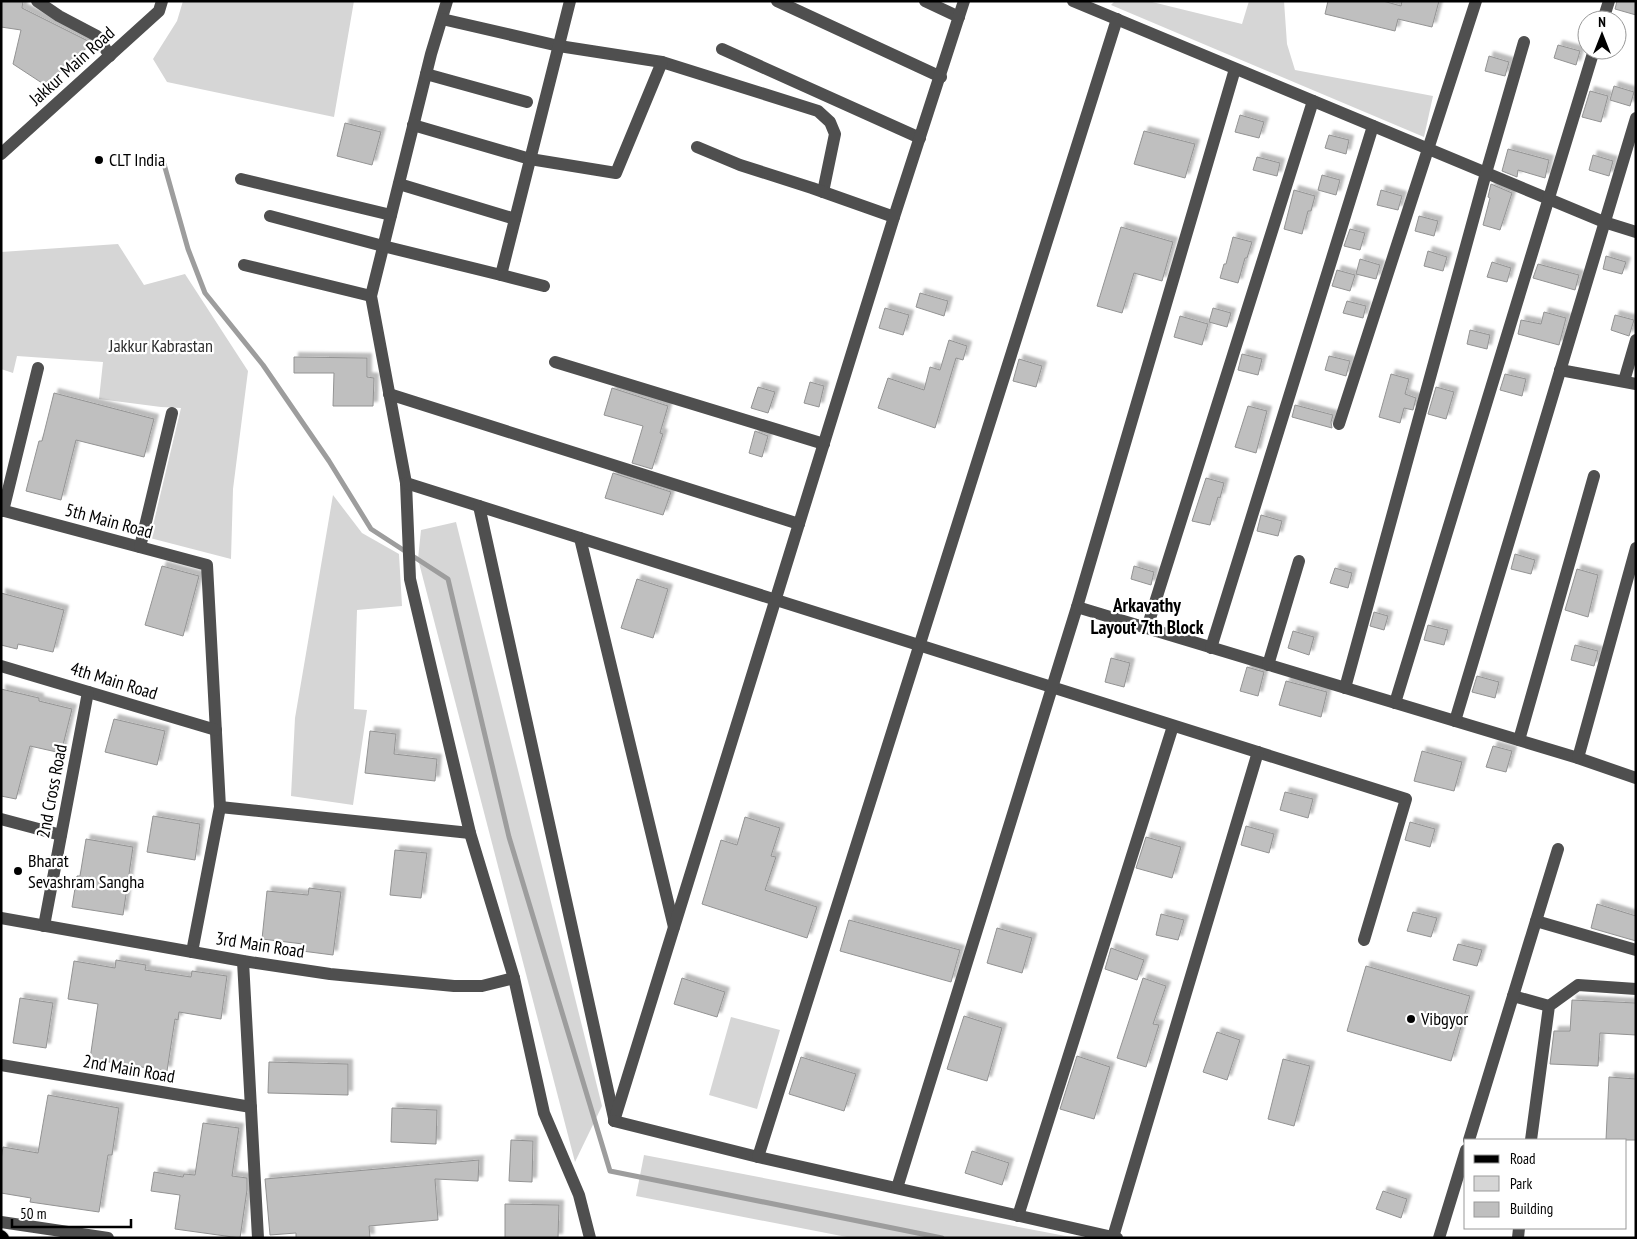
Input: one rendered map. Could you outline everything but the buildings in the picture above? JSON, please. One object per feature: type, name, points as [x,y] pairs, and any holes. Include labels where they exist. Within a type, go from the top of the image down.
[{"type":"street","points":[[37,1],[59,16],[97,36],[110,56]]},
{"type":"street","name":"Jakkur Main Road","points":[[1,154],[159,11],[162,1]]},
{"type":"street","points":[[447,1],[426,74],[370,296],[406,483],[410,579],[470,832],[514,978],[544,1113],[579,1195],[590,1238]]},
{"type":"street","points":[[501,275],[570,1]]},
{"type":"street","points":[[777,1],[940,77]]},
{"type":"street","points":[[925,1],[959,17]]},
{"type":"street","points":[[614,1121],[894,217],[964,1]]},
{"type":"street","points":[[1073,1],[1604,222],[1636,232]]},
{"type":"street","points":[[1339,424],[1476,1]]},
{"type":"street","points":[[442,19],[559,46],[662,62],[818,111],[830,122],[834,134],[823,192]]},
{"type":"street","points":[[758,1157],[1117,19]]},
{"type":"street","points":[[1345,688],[1486,173],[1524,42]]},
{"type":"street","points":[[722,49],[920,138]]},
{"type":"street","points":[[1395,703],[1591,60]]},
{"type":"street","points":[[413,125],[530,159],[616,172],[662,62]]},
{"type":"street","points":[[896,1188],[1077,607],[1235,69]]},
{"type":"street","points":[[426,74],[528,102]]},
{"type":"street","points":[[1147,628],[1313,101]]},
{"type":"street","points":[[1456,721],[1636,118]]},
{"type":"street","points":[[1211,648],[1373,126]]},
{"type":"street","points":[[697,147],[740,166],[894,217]]},
{"type":"street","points":[[240,179],[391,214]]},
{"type":"street","points":[[399,184],[515,219]]},
{"type":"street","points":[[270,216],[544,286]]},
{"type":"street","points":[[244,265],[370,296]]},
{"type":"street","points":[[1560,370],[1630,383],[1636,340]]},
{"type":"street","points":[[555,362],[824,444]]},
{"type":"street","points":[[2,510],[38,368]]},
{"type":"street","points":[[389,394],[799,524]]},
{"type":"street","points":[[140,547],[172,413]]},
{"type":"street","points":[[1519,740],[1594,476]]},
{"type":"street","points":[[406,483],[1406,799],[1364,940]]},
{"type":"street","points":[[479,506],[614,1121]]},
{"type":"street","name":"5th Main Road","points":[[2,510],[207,565],[216,730]]},
{"type":"street","points":[[580,538],[674,928]]},
{"type":"street","points":[[1578,758],[1636,548]]},
{"type":"street","points":[[1268,665],[1299,561]]},
{"type":"street","points":[[1077,607],[1578,758],[1636,778]]},
{"type":"street","name":"4th Main Road","points":[[1,666],[216,730]]},
{"type":"street","name":"2nd Cross Road","points":[[44,926],[88,692]]},
{"type":"street","points":[[1018,1216],[1173,726]]},
{"type":"street","points":[[192,952],[220,806],[216,730]]},
{"type":"street","points":[[614,1121],[758,1157],[1115,1237],[1258,752]]},
{"type":"street","points":[[220,806],[470,832]]},
{"type":"street","points":[[1,819],[61,835]]},
{"type":"street","points":[[1469,1139],[1558,848]]},
{"type":"street","name":"3rd Main Road","points":[[1,918],[243,961],[330,974],[454,986],[482,986],[514,978]]},
{"type":"street","points":[[1536,921],[1636,950]]},
{"type":"street","points":[[243,961],[258,1238]]},
{"type":"street","points":[[1531,1139],[1549,1006],[1578,985],[1636,989]]},
{"type":"street","points":[[1513,996],[1549,1006]]},
{"type":"street","name":"2nd Main Road","points":[[1,1064],[251,1107]]},
{"type":"street","points":[[1439,1238],[1464,1157]]},
{"type":"street","points":[[1,1222],[108,1238]]},
{"type":"green space","points":[[183,1],[354,1],[334,117],[167,82],[153,59],[177,21]]},
{"type":"green space","points":[[1115,1],[1148,1],[1242,24],[1249,1],[1284,1],[1287,44],[1295,70],[1433,96],[1424,137],[1111,5]]},
{"type":"green space","name":"Jakkur Kabrastan","points":[[118,244],[144,285],[185,274],[248,371],[233,489],[231,559],[150,538],[181,408],[99,399],[103,362],[17,356],[13,373],[1,369],[1,252]]},
{"type":"green space","points":[[333,495],[362,533],[399,554],[402,606],[357,610],[354,709],[367,710],[353,805],[291,796],[295,718]]},
{"type":"green space","points":[[456,522],[602,1106],[575,1162],[418,559],[421,530]]},
{"type":"green space","points":[[731,1017],[780,1030],[757,1109],[709,1095]]},
{"type":"green space","points":[[644,1155],[1076,1238],[852,1238],[636,1196]]},
{"type":"waterway","points":[[164,164],[188,249],[205,293],[263,365],[329,461],[371,529],[448,579],[509,837],[610,1171],[942,1238]]},
{"type":"place","name":"CLT India","points":[[99,160]]},
{"type":"place","name":"Bharat Sevashram Sangha","points":[[18,871]]},
{"type":"place","name":"Vibgyor","points":[[1411,1019]]},
{"type":"district","name":"Arkavathy Layout 7th Block","points":[[1147,616]]}]
